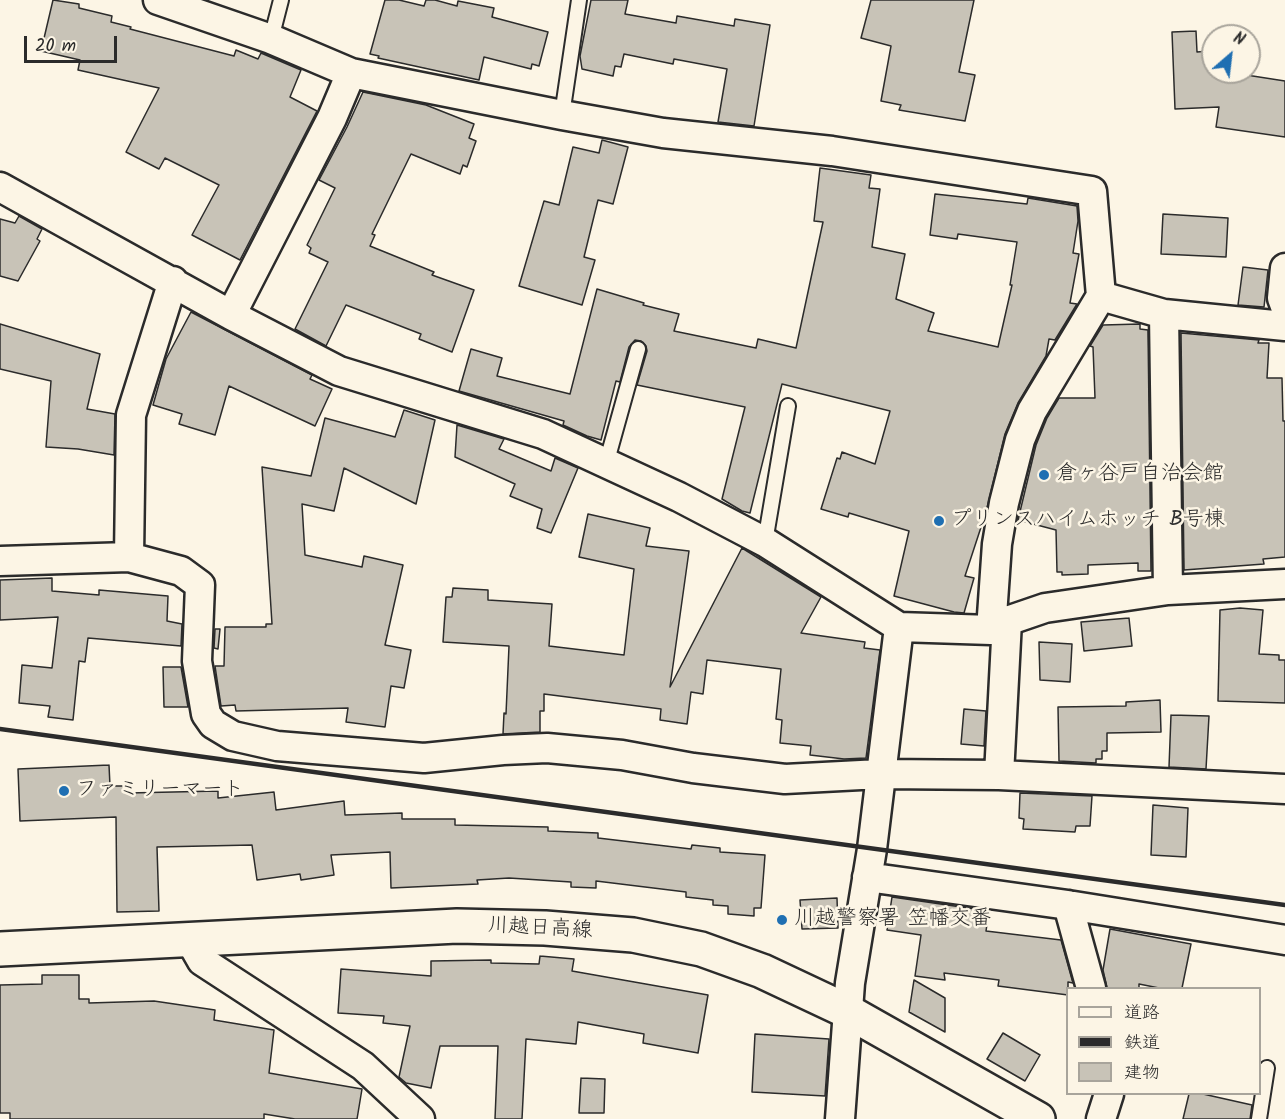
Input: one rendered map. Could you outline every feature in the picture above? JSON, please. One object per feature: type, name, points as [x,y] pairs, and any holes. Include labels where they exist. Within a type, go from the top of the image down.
[{"type":"main road","name":"川越日高線","points":[[0,950],[457,926],[545,928],[633,935],[701,949],[762,971],[847,1011],[1038,1119]]},
{"type":"street","points":[[158,0],[272,39],[351,73],[663,133],[832,152],[1092,190],[1101,296],[1032,411],[1020,440],[1004,503],[997,544],[999,775]]},
{"type":"street","points":[[231,315],[332,118],[351,73]]},
{"type":"street","points":[[0,187],[231,315],[339,371],[543,434],[680,497],[765,542],[899,627],[999,625],[1045,608],[1168,590],[1285,584]]},
{"type":"street","points":[[1285,267],[1282,298],[1285,306]]},
{"type":"street","points":[[129,557],[131,415],[173,281]]},
{"type":"street","points":[[1101,296],[1164,314],[1285,326]]},
{"type":"street","points":[[1164,314],[1168,590]]},
{"type":"street","points":[[0,561],[129,557],[181,571],[200,585],[197,661],[206,714],[213,724],[233,736],[277,746],[424,758],[547,748],[622,755],[693,768],[785,779],[880,774],[999,775],[1285,789]]},
{"type":"street","points":[[840,1119],[847,1011],[867,878],[899,627]]},
{"type":"street","points":[[867,878],[1068,905],[1285,940]]},
{"type":"street","points":[[1068,905],[1091,987]]},
{"type":"street","points":[[190,940],[202,961],[363,1066],[420,1119]]},
{"type":"street","points":[[1101,1119],[1109,1095]]},
{"type":"lane","points":[[272,39],[281,0]]},
{"type":"lane","points":[[562,115],[579,0]]},
{"type":"lane","points":[[606,464],[638,349]]},
{"type":"lane","points":[[765,542],[788,406]]},
{"type":"lane","points":[[1259,1119],[1267,1068]]},
{"type":"building","points":[[53,0],[79,4],[79,8],[112,16],[111,22],[131,27],[130,29],[234,56],[236,50],[258,59],[261,53],[301,70],[290,97],[317,111],[240,260],[192,235],[219,185],[165,158],[159,169],[126,152],[159,88],[78,70],[80,60],[41,51]]},
{"type":"building","points":[[385,0],[399,0],[424,6],[426,0],[457,6],[458,1],[494,8],[492,17],[548,32],[539,66],[532,64],[531,69],[484,57],[479,80],[378,58],[379,56],[370,54]]},
{"type":"building","points":[[591,0],[628,0],[625,14],[676,23],[677,16],[734,26],[735,19],[770,25],[754,126],[718,122],[727,69],[674,59],[673,64],[624,54],[621,67],[615,66],[613,76],[582,69],[580,56]]},
{"type":"building","points":[[871,0],[974,0],[959,72],[975,75],[965,121],[899,110],[901,105],[881,101],[891,46],[861,38]]},
{"type":"building","points":[[1196,31],[1197,52],[1201,52],[1201,84],[1261,84],[1261,77],[1285,81],[1285,137],[1216,127],[1219,107],[1175,109],[1172,32]]},
{"type":"building","points":[[363,92],[426,105],[474,124],[469,138],[476,141],[467,167],[463,165],[460,174],[411,154],[372,234],[375,235],[370,246],[434,272],[432,275],[474,290],[452,352],[419,339],[421,334],[346,305],[326,346],[295,329],[328,262],[309,253],[311,248],[307,245],[335,188],[319,180]]},
{"type":"building","points":[[602,140],[628,147],[613,204],[598,200],[584,257],[595,260],[582,305],[519,286],[544,201],[559,205],[573,147],[599,153]]},
{"type":"building","points":[[820,168],[871,175],[869,188],[880,189],[872,247],[905,254],[896,299],[934,313],[928,331],[998,347],[1012,285],[1010,285],[1017,242],[958,234],[957,239],[930,235],[935,194],[1027,204],[1028,198],[1077,206],[1078,221],[1073,253],[1079,254],[1070,303],[1077,304],[1055,340],[1049,339],[1046,356],[1018,403],[1005,434],[986,512],[965,576],[974,578],[964,613],[894,596],[909,531],[849,513],[848,517],[821,509],[837,458],[840,459],[842,452],[875,464],[890,411],[782,384],[750,513],[722,499],[745,407],[637,385],[647,351],[641,341],[635,340],[629,347],[620,382],[616,381],[601,440],[563,425],[564,421],[459,391],[471,349],[502,358],[497,376],[570,394],[597,289],[644,303],[643,305],[679,314],[674,331],[756,348],[758,339],[796,348],[823,222],[814,221]]},
{"type":"building","points":[[1163,214],[1228,218],[1226,257],[1161,254]]},
{"type":"building","points":[[19,216],[42,229],[37,239],[40,241],[18,281],[0,276],[0,219],[15,223]]},
{"type":"building","points":[[1243,267],[1268,270],[1264,307],[1238,305]]},
{"type":"building","points":[[191,312],[312,375],[310,379],[332,389],[315,426],[229,386],[215,435],[179,424],[182,414],[153,405],[166,359]]},
{"type":"building","points":[[0,324],[100,354],[87,409],[115,414],[114,455],[46,447],[51,381],[0,369]]},
{"type":"building","points":[[1140,324],[1140,329],[1148,330],[1151,571],[1138,571],[1138,563],[1088,565],[1088,574],[1062,575],[1062,572],[1057,572],[1056,530],[1018,520],[1036,445],[1047,418],[1059,398],[1095,398],[1093,347],[1090,346],[1103,325]]},
{"type":"building","points":[[1181,333],[1259,340],[1258,343],[1269,343],[1267,378],[1282,378],[1283,421],[1285,421],[1285,557],[1263,559],[1264,564],[1184,570]]},
{"type":"building","points":[[404,410],[435,420],[416,504],[344,468],[334,511],[302,504],[305,555],[362,567],[364,556],[403,565],[385,645],[411,650],[404,688],[391,686],[385,727],[346,722],[348,708],[236,711],[235,705],[221,706],[215,666],[224,666],[225,627],[266,627],[266,624],[272,624],[262,467],[311,476],[325,418],[395,437]]},
{"type":"building","points":[[457,425],[504,439],[499,449],[551,471],[555,458],[578,468],[551,533],[537,528],[542,509],[510,496],[515,484],[455,457]]},
{"type":"building","points":[[588,514],[650,528],[646,546],[689,551],[670,687],[742,548],[821,597],[801,633],[865,642],[864,648],[880,650],[866,758],[844,759],[810,755],[811,746],[780,743],[782,720],[776,719],[781,669],[707,660],[703,694],[691,692],[687,724],[660,720],[661,709],[544,694],[544,711],[540,711],[540,732],[503,734],[509,646],[443,642],[446,597],[452,597],[453,588],[488,590],[488,600],[552,604],[549,646],[624,655],[634,569],[579,557]]},
{"type":"building","points":[[52,578],[52,591],[99,595],[99,590],[168,596],[167,621],[182,624],[181,646],[88,638],[85,662],[79,661],[73,720],[48,717],[50,706],[19,703],[22,665],[52,668],[58,617],[0,620],[0,580]]},
{"type":"building","points":[[1240,608],[1263,610],[1259,654],[1279,655],[1279,660],[1285,660],[1285,703],[1218,701],[1220,610]]},
{"type":"building","points":[[1129,618],[1132,646],[1084,651],[1081,622]]},
{"type":"building","points":[[215,629],[220,629],[218,649],[214,648]]},
{"type":"building","points":[[1039,642],[1072,644],[1070,682],[1040,680]]},
{"type":"building","points":[[163,667],[181,667],[188,707],[164,707]]},
{"type":"building","points":[[1160,700],[1161,732],[1107,733],[1107,751],[1102,751],[1102,759],[1096,759],[1096,763],[1059,761],[1058,707],[1126,706],[1126,702]]},
{"type":"building","points":[[964,709],[986,711],[984,746],[961,744]]},
{"type":"building","points":[[1171,715],[1209,716],[1206,769],[1169,767]]},
{"type":"building","points":[[109,765],[110,786],[128,786],[128,793],[218,791],[218,798],[274,792],[276,810],[344,801],[345,815],[402,813],[402,819],[455,819],[455,825],[548,827],[548,831],[598,833],[598,838],[691,849],[692,845],[720,848],[720,852],[765,855],[761,908],[754,908],[754,916],[728,914],[728,906],[713,905],[713,900],[686,897],[686,892],[596,881],[596,888],[571,887],[571,882],[509,878],[477,880],[478,884],[391,888],[390,852],[331,855],[334,875],[301,880],[300,874],[257,880],[252,845],[157,847],[159,911],[117,912],[116,817],[20,821],[18,769]]},
{"type":"building","points":[[1020,793],[1092,796],[1090,826],[1076,826],[1075,832],[1023,829],[1024,819],[1019,818]]},
{"type":"building","points":[[1153,805],[1188,808],[1186,857],[1151,855]]},
{"type":"building","points":[[892,897],[989,911],[986,931],[1061,940],[1073,983],[1068,982],[1066,995],[998,986],[999,980],[944,973],[945,980],[915,976],[921,935],[887,930]]},
{"type":"building","points":[[837,898],[838,928],[802,929],[800,900]]},
{"type":"building","points":[[1110,929],[1191,944],[1182,987],[1154,987],[1139,984],[1139,987],[1107,987],[1103,970]]},
{"type":"building","points":[[540,956],[574,959],[572,971],[708,995],[698,1053],[643,1043],[644,1034],[578,1022],[576,1044],[526,1039],[522,1119],[495,1119],[498,1046],[440,1046],[431,1088],[406,1083],[399,1077],[410,1026],[383,1023],[384,1016],[338,1013],[341,969],[431,976],[431,961],[491,960],[491,963],[539,964]]},
{"type":"building","points":[[42,975],[79,975],[79,999],[89,999],[89,1003],[154,1001],[215,1010],[214,1020],[274,1030],[269,1073],[362,1089],[357,1119],[295,1119],[264,1114],[264,1119],[10,1119],[10,1113],[0,1113],[0,985],[42,984]]},
{"type":"building","points":[[914,980],[945,998],[945,1032],[909,1012]]},
{"type":"building","points":[[1003,1033],[1040,1055],[1025,1081],[987,1059]]},
{"type":"building","points":[[755,1034],[829,1039],[825,1096],[752,1092]]},
{"type":"building","points":[[581,1078],[605,1079],[604,1113],[579,1113]]},
{"type":"building","points":[[1189,1095],[1207,1095],[1252,1105],[1250,1119],[1183,1119]]},
{"type":"railway","points":[[0,729],[1285,905]]},
{"type":"place","name":"倉ヶ谷戸自治会館","points":[[1044,475]]},
{"type":"place","name":"プリンスハイムホッチ B号棟","points":[[939,521]]},
{"type":"place","name":"ファミリーマート","points":[[64,791]]},
{"type":"place","name":"川越警察署 笠幡交番","points":[[782,920]]}]
